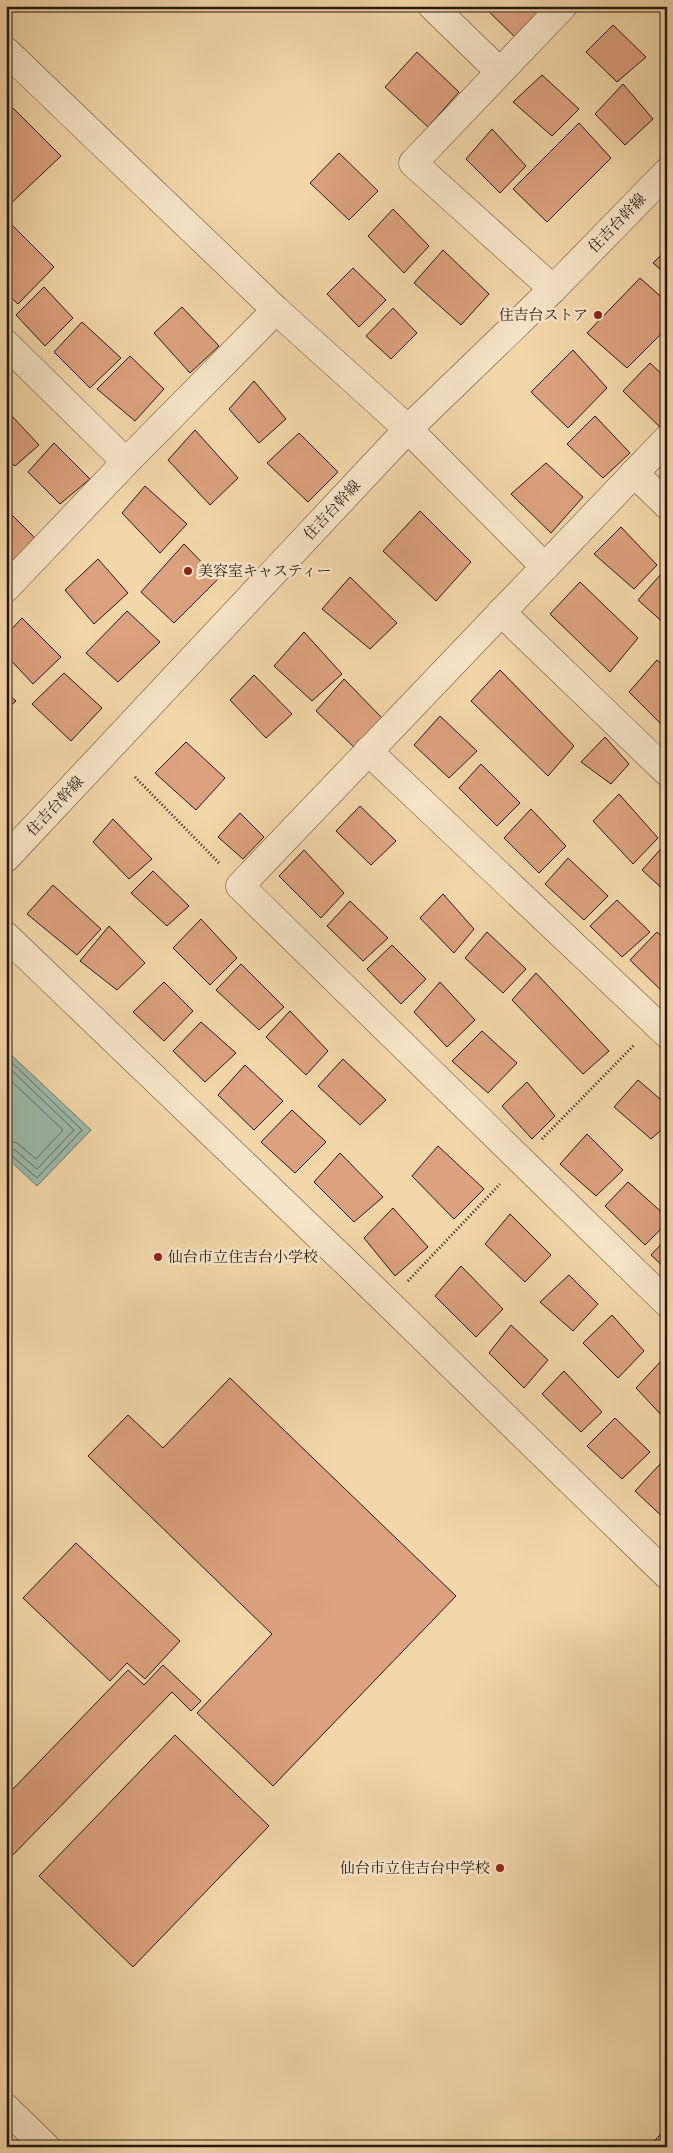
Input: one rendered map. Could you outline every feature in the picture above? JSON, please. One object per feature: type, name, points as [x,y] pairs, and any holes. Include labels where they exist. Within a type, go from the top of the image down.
[{"type":"street","points":[[432,6],[499,71]]},
{"type":"street","points":[[552,289],[413,163],[563,6]]},
{"type":"street","points":[[6,51],[276,310],[408,429],[545,567]]},
{"type":"street","name":"住吉台幹線","points":[[6,858],[408,429],[552,289],[667,172]]},
{"type":"street","points":[[6,588],[126,462],[276,310]]},
{"type":"street","points":[[6,344],[126,462]]},
{"type":"street","points":[[667,439],[240,886],[520,1162],[667,1303]]},
{"type":"street","points":[[634,473],[667,505]]},
{"type":"street","points":[[501,612],[667,772]]},
{"type":"street","points":[[368,751],[661,1029]]},
{"type":"street","points":[[6,936],[667,1575]]},
{"type":"street","points":[[6,2108],[46,2147]]},
{"type":"path","points":[[135,777],[240,886]]},
{"type":"path","points":[[387,1303],[520,1162],[661,1029]]},
{"type":"water","points":[[6,1050],[91,1130],[37,1186],[6,1157]]},
{"type":"building","points":[[483,6],[534,6],[541,13],[517,39]]},
{"type":"building","points":[[658,6],[667,6],[667,15]]},
{"type":"building","points":[[613,25],[646,57],[617,82],[586,52]]},
{"type":"building","points":[[417,52],[459,92],[428,127],[385,87]]},
{"type":"building","points":[[542,75],[579,109],[552,136],[513,102]]},
{"type":"building","points":[[623,84],[653,119],[625,145],[595,114]]},
{"type":"building","points":[[13,108],[61,156],[6,208],[6,114]]},
{"type":"building","points":[[579,123],[611,158],[547,222],[513,189]]},
{"type":"building","points":[[492,129],[526,166],[500,193],[466,159]]},
{"type":"building","points":[[339,153],[378,191],[349,220],[310,183]]},
{"type":"building","points":[[393,209],[429,246],[404,273],[368,236]]},
{"type":"building","points":[[8,221],[54,267],[18,304],[6,293]]},
{"type":"building","points":[[667,249],[667,275],[653,263]]},
{"type":"building","points":[[443,250],[489,294],[461,325],[414,283]]},
{"type":"building","points":[[353,268],[386,300],[359,327],[327,294]]},
{"type":"building","points":[[640,278],[667,302],[667,328],[627,368],[587,333]]},
{"type":"building","points":[[44,287],[73,318],[45,346],[16,315]]},
{"type":"building","points":[[182,307],[219,346],[190,373],[154,333]]},
{"type":"building","points":[[393,308],[417,333],[391,359],[366,336]]},
{"type":"building","points":[[82,322],[121,358],[90,388],[54,352]]},
{"type":"building","points":[[573,350],[607,388],[568,428],[531,392]]},
{"type":"building","points":[[130,356],[164,389],[135,421],[97,389]]},
{"type":"building","points":[[650,363],[667,379],[667,430],[665,432],[623,391]]},
{"type":"building","points":[[254,381],[286,419],[259,443],[229,409]]},
{"type":"building","points":[[10,414],[39,445],[15,466],[6,458],[6,418]]},
{"type":"building","points":[[595,416],[630,453],[603,478],[567,444]]},
{"type":"building","points":[[195,430],[238,478],[210,505],[168,460]]},
{"type":"building","points":[[299,433],[338,472],[308,502],[267,463]]},
{"type":"building","points":[[54,443],[90,479],[60,504],[28,472]]},
{"type":"building","points":[[546,463],[583,497],[551,533],[511,494]]},
{"type":"building","points":[[145,486],[187,524],[160,553],[122,513]]},
{"type":"building","points":[[6,509],[36,539],[8,566],[6,564]]},
{"type":"building","points":[[420,511],[471,562],[436,601],[383,551]]},
{"type":"building","points":[[621,527],[657,565],[634,589],[594,554]]},
{"type":"building","points":[[184,544],[218,579],[174,623],[141,592]]},
{"type":"building","points":[[98,559],[128,593],[94,624],[65,590]]},
{"type":"building","points":[[662,573],[667,577],[667,626],[638,600]]},
{"type":"building","points":[[350,577],[397,623],[370,649],[322,609]]},
{"type":"building","points":[[580,582],[638,638],[610,672],[550,614]]},
{"type":"building","points":[[127,611],[160,642],[118,682],[86,653]]},
{"type":"building","points":[[22,618],[61,657],[33,684],[6,655],[6,635]]},
{"type":"building","points":[[304,632],[342,674],[312,701],[274,666]]},
{"type":"building","points":[[657,660],[667,669],[667,730],[629,692]]},
{"type":"building","points":[[500,670],[574,746],[548,776],[471,701]]},
{"type":"building","points":[[64,673],[102,708],[71,741],[32,704]]},
{"type":"building","points":[[254,675],[292,714],[266,738],[230,700]]},
{"type":"building","points":[[344,679],[385,721],[356,749],[316,711]]},
{"type":"building","points":[[6,692],[16,701],[6,710]]},
{"type":"building","points":[[440,716],[477,751],[449,778],[414,745]]},
{"type":"building","points":[[605,737],[629,764],[611,784],[581,762]]},
{"type":"building","points":[[186,742],[225,778],[196,810],[155,773]]},
{"type":"building","points":[[481,764],[520,803],[497,826],[459,788]]},
{"type":"building","points":[[619,794],[658,838],[633,864],[593,821]]},
{"type":"building","points":[[360,806],[396,841],[371,865],[336,831]]},
{"type":"building","points":[[531,809],[566,846],[539,873],[504,838]]},
{"type":"building","points":[[240,813],[264,837],[243,859],[218,837]]},
{"type":"building","points":[[113,819],[152,859],[129,879],[93,842]]},
{"type":"building","points":[[667,842],[667,893],[642,870]]},
{"type":"building","points":[[304,850],[344,893],[321,918],[279,876]]},
{"type":"building","points":[[568,858],[608,896],[584,920],[545,884]]},
{"type":"building","points":[[153,871],[189,906],[167,926],[131,893]]},
{"type":"building","points":[[53,885],[101,929],[77,955],[27,914]]},
{"type":"building","points":[[443,894],[474,929],[454,953],[420,918]]},
{"type":"building","points":[[617,900],[650,932],[622,957],[590,926]]},
{"type":"building","points":[[350,901],[388,938],[363,961],[327,926]]},
{"type":"building","points":[[201,919],[237,958],[210,985],[173,948]]},
{"type":"building","points":[[109,926],[145,963],[117,990],[80,961]]},
{"type":"building","points":[[487,932],[526,969],[503,993],[465,958]]},
{"type":"building","points":[[657,932],[667,941],[667,996],[630,960]]},
{"type":"building","points":[[392,945],[426,979],[401,1004],[367,969]]},
{"type":"building","points":[[241,964],[284,1007],[259,1030],[216,990]]},
{"type":"building","points":[[536,973],[609,1051],[583,1074],[512,1000]]},
{"type":"building","points":[[164,982],[193,1011],[164,1041],[133,1012]]},
{"type":"building","points":[[440,982],[475,1020],[447,1047],[414,1012]]},
{"type":"building","points":[[290,1011],[328,1051],[306,1075],[266,1037]]},
{"type":"building","points":[[201,1022],[236,1053],[205,1082],[173,1051]]},
{"type":"building","points":[[482,1031],[517,1063],[488,1093],[452,1061]]},
{"type":"building","points":[[343,1059],[386,1100],[360,1125],[318,1086]]},
{"type":"building","points":[[245,1065],[283,1101],[254,1130],[218,1095]]},
{"type":"building","points":[[638,1080],[667,1105],[667,1125],[651,1139],[614,1107]]},
{"type":"building","points":[[527,1082],[555,1116],[532,1139],[502,1106]]},
{"type":"building","points":[[292,1110],[326,1142],[295,1173],[261,1142]]},
{"type":"building","points":[[587,1134],[623,1170],[596,1196],[560,1164]]},
{"type":"building","points":[[438,1146],[484,1189],[454,1219],[412,1176]]},
{"type":"building","points":[[667,1147],[667,1158],[661,1153]]},
{"type":"building","points":[[340,1153],[383,1197],[354,1222],[314,1182]]},
{"type":"building","points":[[628,1182],[667,1217],[667,1223],[645,1245],[605,1206]]},
{"type":"building","points":[[393,1208],[428,1247],[395,1276],[364,1238]]},
{"type":"building","points":[[510,1214],[551,1255],[525,1282],[485,1244]]},
{"type":"building","points":[[667,1238],[667,1270],[651,1255]]},
{"type":"building","points":[[461,1266],[503,1309],[476,1337],[435,1296]]},
{"type":"building","points":[[569,1275],[598,1304],[573,1331],[540,1302]]},
{"type":"building","points":[[612,1315],[644,1351],[618,1378],[583,1343]]},
{"type":"building","points":[[511,1325],[548,1360],[524,1388],[489,1353]]},
{"type":"building","points":[[663,1359],[667,1363],[666,1420],[636,1388]]},
{"type":"building","points":[[564,1371],[602,1412],[581,1432],[542,1394]]},
{"type":"building","points":[[230,1378],[456,1596],[273,1786],[197,1713],[272,1634],[88,1456],[128,1415],[163,1448]]},
{"type":"building","points":[[615,1418],[650,1452],[622,1479],[587,1446]]},
{"type":"building","points":[[661,1463],[667,1469],[667,1521],[635,1491]]},
{"type":"building","points":[[76,1543],[180,1641],[145,1679],[127,1663],[110,1681],[23,1598]]},
{"type":"building","points":[[163,1665],[201,1701],[191,1711],[172,1692],[6,1862],[6,1782],[13,1789],[128,1670],[144,1685]]},
{"type":"building","points":[[175,1735],[269,1826],[133,1967],[39,1876]]},
{"type":"building","points":[[667,2128],[667,2147],[648,2147]]},
{"type":"place","name":"住吉台ストア","points":[[598,315]]},
{"type":"place","name":"美容室キャスティー","points":[[188,571]]},
{"type":"place","name":"仙台市立住吉台小学校","points":[[158,1257]]},
{"type":"place","name":"仙台市立住吉台中学校","points":[[500,1868]]}]
